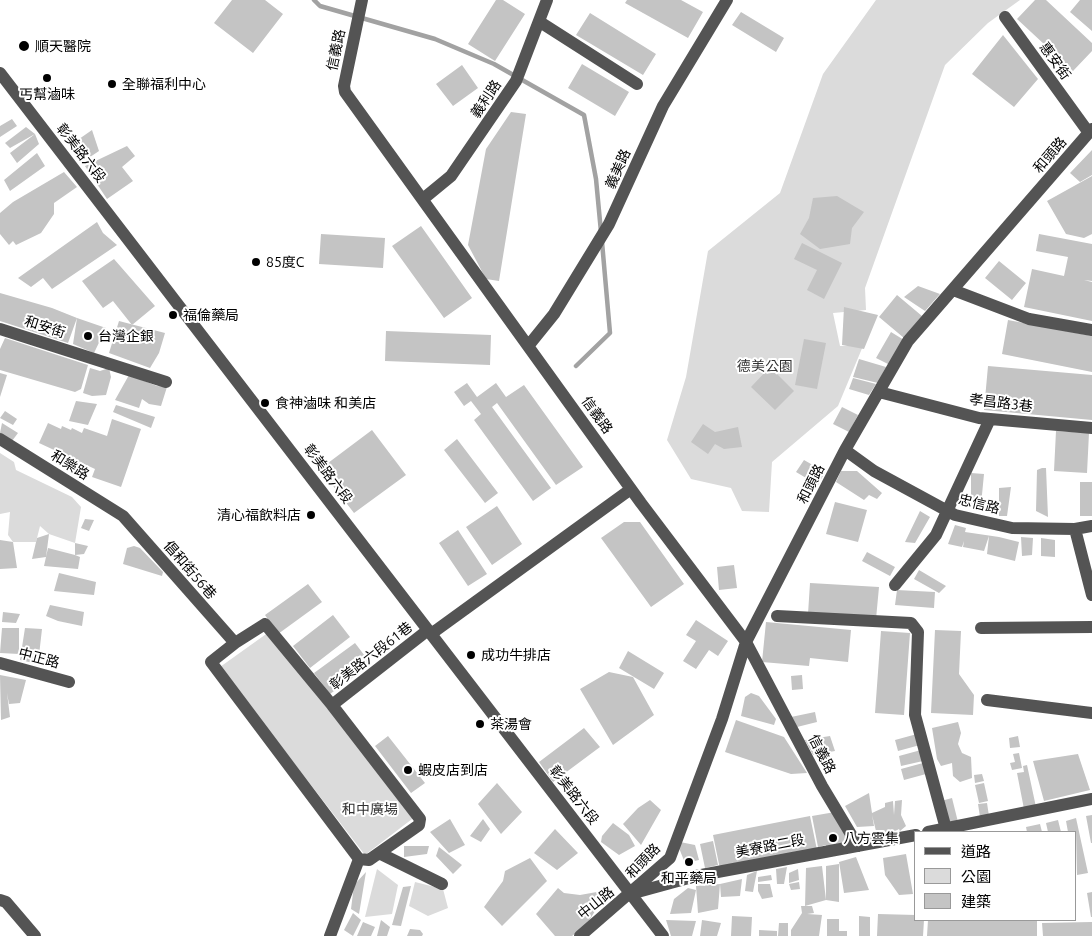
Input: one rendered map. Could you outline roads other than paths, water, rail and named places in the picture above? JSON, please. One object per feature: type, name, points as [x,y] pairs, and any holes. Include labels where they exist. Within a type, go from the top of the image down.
[{"type":"street","name":"信義路","points":[[362,0],[344,86],[345,92],[631,489],[746,642],[822,786],[858,846]]},
{"type":"street","name":"義利路","points":[[423,199],[451,176],[516,81],[540,22],[546,0]]},
{"type":"street","name":"義美路","points":[[529,345],[554,314],[605,231],[663,106],[727,0]]},
{"type":"street","name":"惠安街","points":[[1005,17],[1087,129]]},
{"type":"street","points":[[540,22],[637,84]]},
{"type":"street","name":"彰美路六段","points":[[0,72],[663,936]]},
{"type":"street","name":"和頭路","points":[[632,894],[670,858],[722,719],[746,642],[845,450],[908,341],[1087,129]]},
{"type":"street","points":[[952,290],[1029,319],[1092,330]]},
{"type":"street","name":"和安街","points":[[0,328],[166,382]]},
{"type":"street","name":"孝昌路3巷","points":[[879,392],[979,418],[1092,428]]},
{"type":"street","points":[[895,585],[936,535],[990,419]]},
{"type":"street","name":"和樂路","points":[[0,439],[123,516]]},
{"type":"street","name":"忠信路","points":[[845,450],[874,471],[955,515],[1012,528],[1075,529],[1092,526]]},
{"type":"street","name":"彰美路六段61巷","points":[[332,705],[429,632],[631,489]]},
{"type":"street","name":"倡和街56巷","points":[[123,516],[235,643]]},
{"type":"street","points":[[1075,529],[1092,595]]},
{"type":"street","points":[[777,616],[911,623],[918,632],[915,715],[946,829]]},
{"type":"street","points":[[265,624],[332,705],[420,819],[419,825],[370,860],[359,859],[211,662],[235,643],[265,624]]},
{"type":"street","points":[[982,628],[1092,627]]},
{"type":"street","name":"中正路","points":[[0,663],[69,682]]},
{"type":"street","points":[[987,700],[1092,713]]},
{"type":"street","points":[[934,831],[1092,799]]},
{"type":"street","name":"美寮路二段","points":[[632,894],[696,876],[914,835]]},
{"type":"street","points":[[379,853],[442,884]]},
{"type":"street","points":[[330,936],[359,859]]},
{"type":"street","name":"中山路","points":[[580,936],[632,894]]},
{"type":"street","points":[[0,900],[6,902],[35,936]]},
{"type":"waterway","points":[[314,0],[320,6],[435,39],[494,64],[584,115],[596,179],[601,232]]},
{"type":"waterway","points":[[576,366],[610,333],[602,242]]},
{"type":"place","name":"順天醫院","points":[[24,46]]},
{"type":"place","name":"丐幫滷味","points":[[47,78]]},
{"type":"place","name":"全聯福利中心","points":[[112,84]]},
{"type":"place","name":"85度C","points":[[256,262]]},
{"type":"place","name":"福倫藥局","points":[[173,315]]},
{"type":"place","name":"台灣企銀","points":[[88,336]]},
{"type":"place","name":"食神滷味 和美店","points":[[265,403]]},
{"type":"place","name":"清心福飲料店","points":[[311,515]]},
{"type":"place","name":"成功牛排店","points":[[471,655]]},
{"type":"place","name":"茶湯會","points":[[480,724]]},
{"type":"place","name":"蝦皮店到店","points":[[408,770]]},
{"type":"place","name":"八方雲集","points":[[833,838]]},
{"type":"place","name":"和平藥局","points":[[689,862]]},
{"type":"park label","name":"德美公園","points":[[765,366]]},
{"type":"park label","name":"和中廣場","points":[[370,809]]}]
